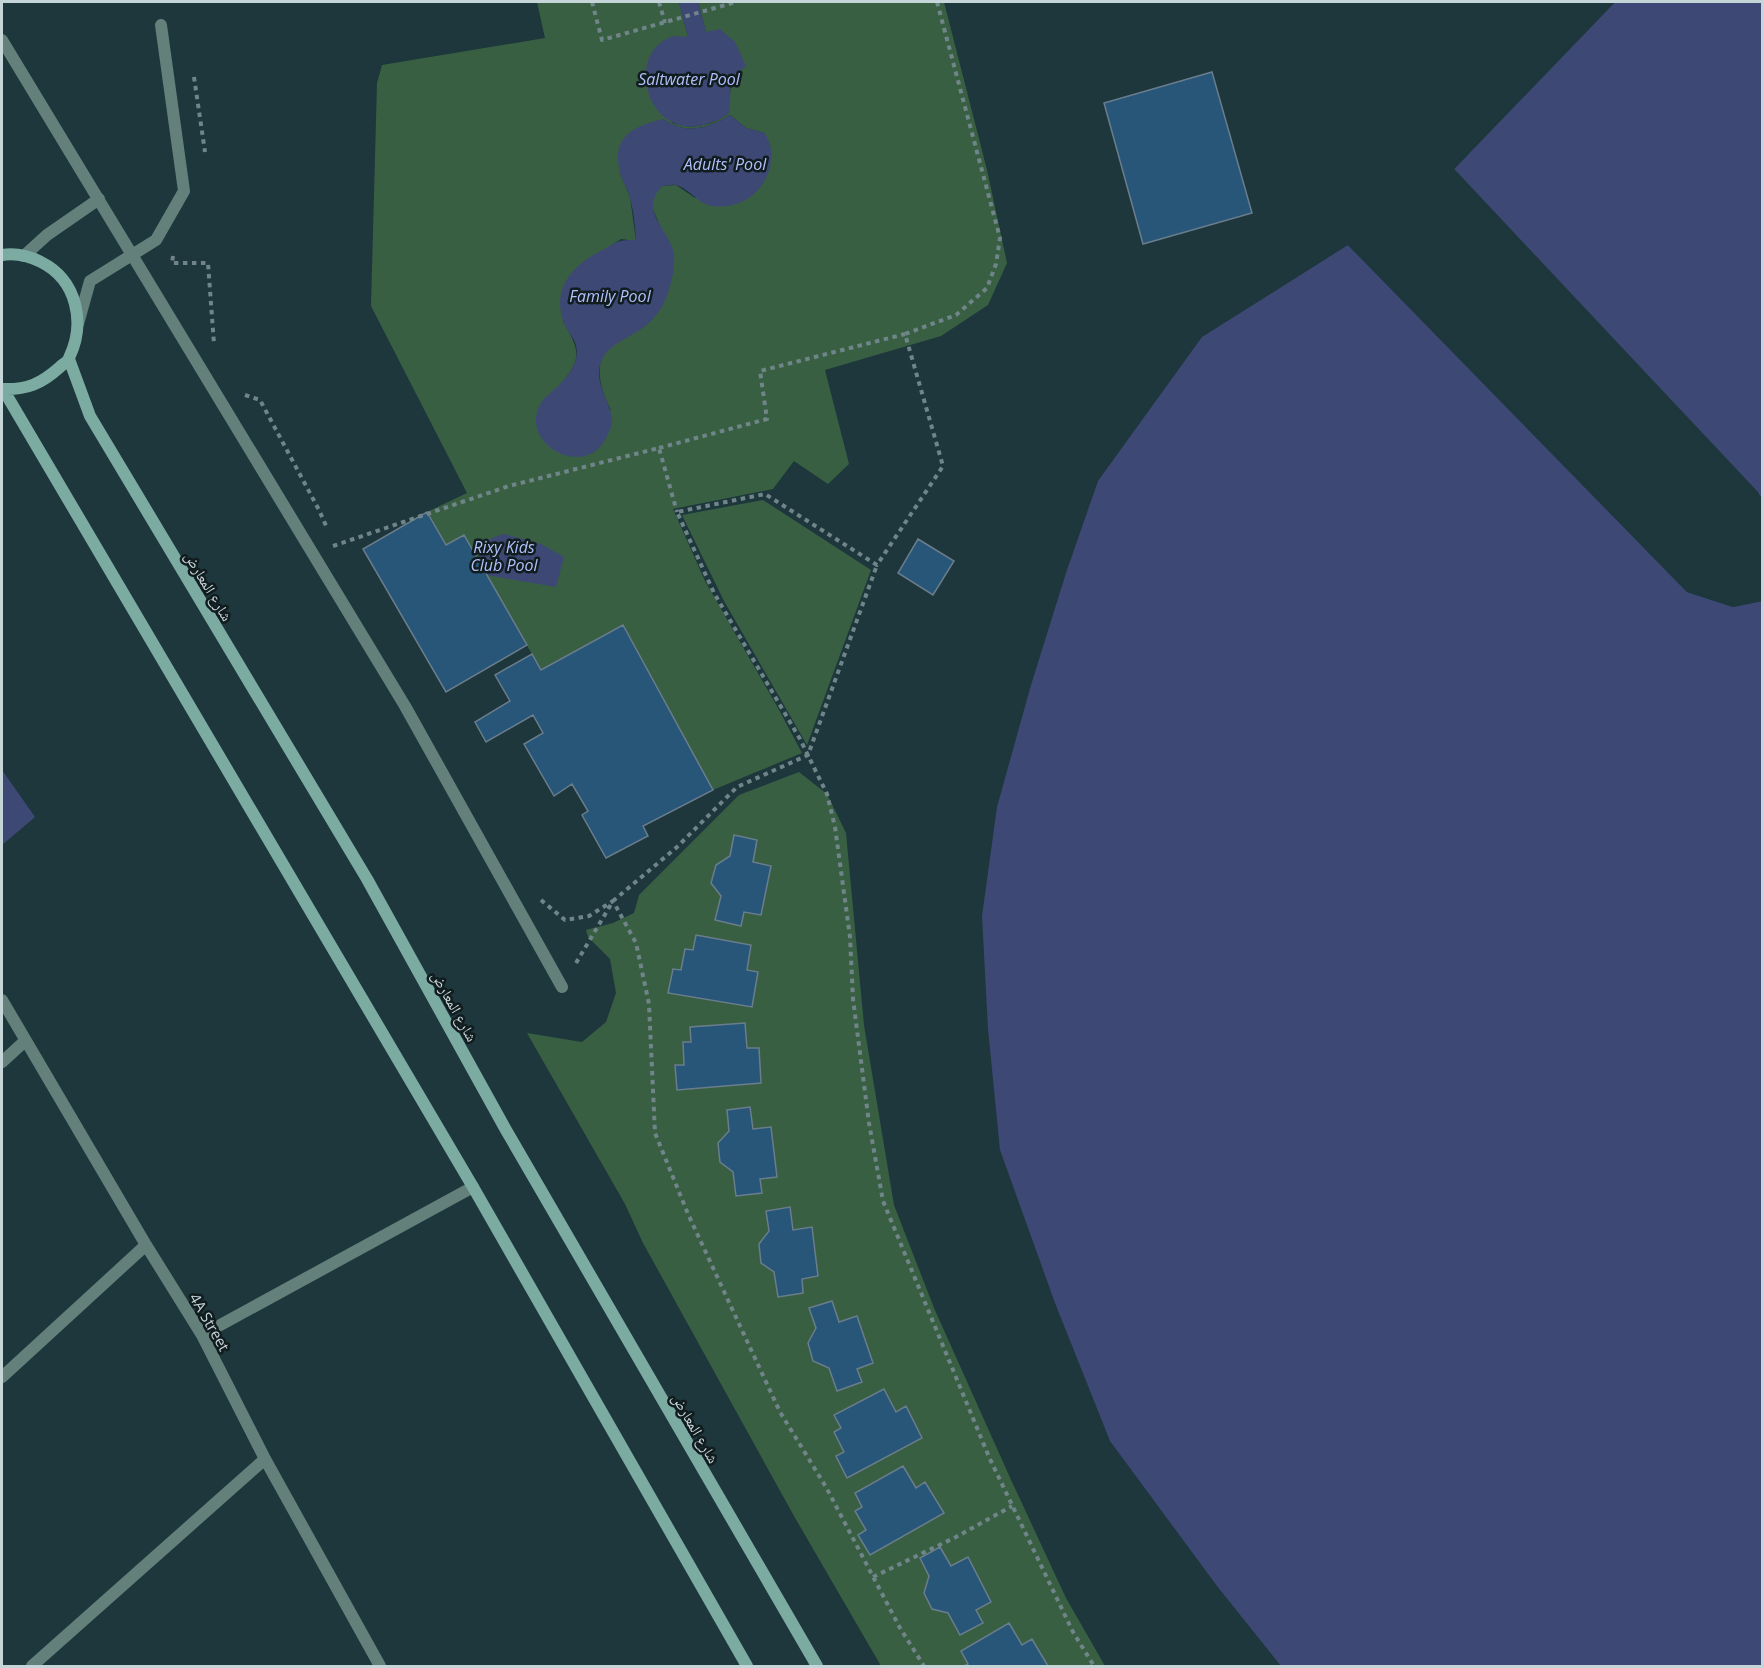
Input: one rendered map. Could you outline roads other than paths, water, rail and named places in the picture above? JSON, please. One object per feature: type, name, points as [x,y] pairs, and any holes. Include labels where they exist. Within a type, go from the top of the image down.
[{"type":"street","points":[[161,25],[184,191],[156,240],[90,281],[69,359],[46,380],[25,388],[2,389],[473,1187],[747,1666]]},
{"type":"street","points":[[2,40],[405,706],[562,987]]},
{"type":"street","points":[[24,256],[47,235],[99,199]]},
{"type":"street","points":[[2,256],[8,254],[31,257],[50,267],[66,282],[75,302],[78,324]]},
{"type":"street","name":"شارع المعارض","points":[[69,359],[90,416],[367,879],[506,1130],[817,1666]]},
{"type":"street","name":"4A Street","points":[[2,1000],[146,1245],[202,1335],[265,1459],[380,1666]]},
{"type":"street","points":[[2,1062],[25,1041]]},
{"type":"street","points":[[202,1335],[473,1187]]},
{"type":"street","points":[[2,1377],[146,1245]]},
{"type":"street","points":[[32,1666],[265,1459]]},
{"type":"water","name":"Saltwater Pool","points":[[679,2],[698,2],[706,32],[720,29],[735,42],[746,66],[738,72],[731,83],[728,114],[702,125],[680,125],[663,116],[652,102],[646,83],[647,65],[654,49],[671,37],[688,37]]},
{"type":"water","points":[[1615,2],[1762,2],[1762,498],[1454,169]]},
{"type":"water","points":[[730,115],[746,128],[765,133],[771,148],[771,162],[763,184],[746,199],[724,206],[707,204],[676,185],[662,186],[653,203],[656,218],[673,250],[674,268],[666,298],[653,319],[609,350],[600,364],[600,380],[612,421],[606,438],[596,450],[584,456],[570,456],[557,452],[545,443],[538,431],[536,418],[541,403],[568,374],[576,358],[576,346],[564,323],[560,309],[562,290],[571,273],[586,260],[614,243],[636,240],[631,203],[618,160],[622,142],[627,135],[642,125],[663,119],[680,127],[697,128],[714,124]]},
{"type":"water","points":[[1348,245],[1687,592],[1733,607],[1762,601],[1762,1666],[1281,1666],[1217,1586],[1110,1441],[1055,1303],[1000,1150],[988,1029],[982,916],[997,807],[1031,685],[1098,481],[1202,337]]},
{"type":"water","name":"Rixy Kids Club Pool","points":[[504,534],[541,544],[564,557],[556,587],[486,575],[480,560],[480,548],[488,540]]},
{"type":"water","points":[[2,770],[35,817],[2,845]]},
{"type":"water label","name":"Adults' Pool","points":[[725,164]]},
{"type":"water label","name":"Family Pool","points":[[610,296]]}]
